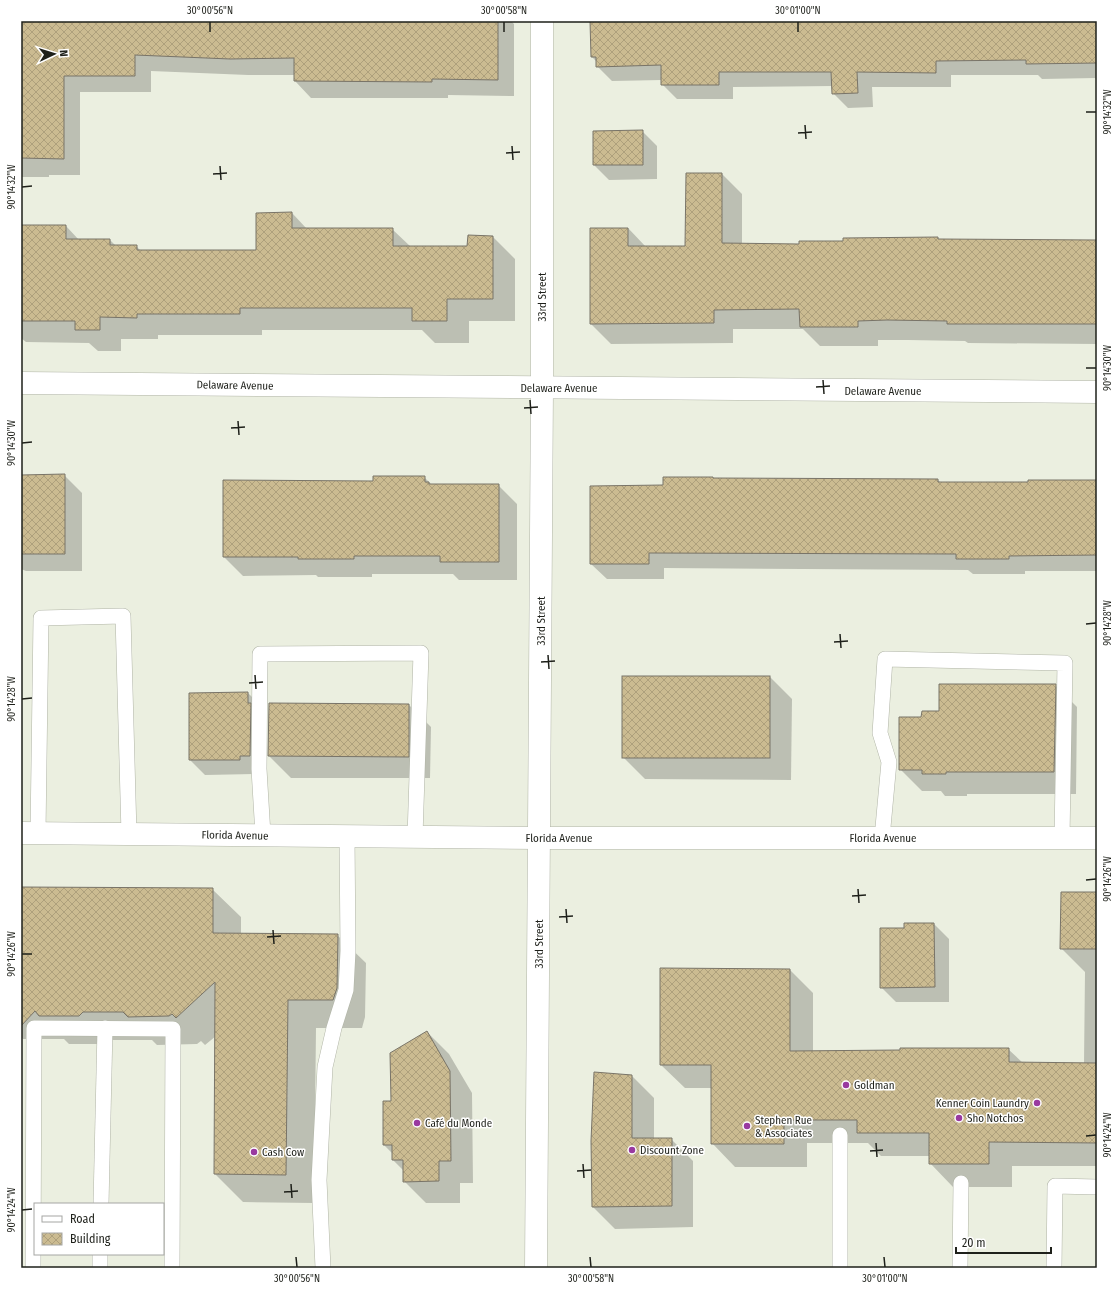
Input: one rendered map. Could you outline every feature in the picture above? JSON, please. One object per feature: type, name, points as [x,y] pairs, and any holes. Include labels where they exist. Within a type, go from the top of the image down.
[{"type":"street","name":"33rd Street","points":[[536,1268],[540,838],[542,21]]},
{"type":"street","name":"Delaware Avenue","points":[[21,384],[1097,392]]},
{"type":"street","name":"Florida Avenue","points":[[29,833],[540,838],[1097,838]]},
{"type":"lane","points":[[29,833],[41,618],[123,616],[129,834]]},
{"type":"lane","points":[[263,835],[259,769],[260,654],[421,653],[415,837]]},
{"type":"lane","points":[[882,838],[889,762],[880,733],[885,658],[1065,663],[1062,838]]},
{"type":"lane","points":[[323,1268],[320,1180],[325,1067],[334,1028],[346,990],[348,951],[347,836]]},
{"type":"lane","points":[[33,1268],[34,1028],[173,1029],[172,1268]]},
{"type":"lane","points":[[101,1203],[105,1028]]},
{"type":"lane","points":[[840,1135],[840,1268]]},
{"type":"lane","points":[[960,1268],[962,1183]]},
{"type":"lane","points":[[1054,1268],[1055,1186],[1097,1186]]},
{"type":"lane","points":[[100,1255],[100,1268]]},
{"type":"building","points":[[21,21],[498,21],[498,80],[432,79],[432,82],[294,81],[294,58],[230,59],[135,55],[135,76],[64,76],[64,159],[21,158]]},
{"type":"building","points":[[590,21],[1097,21],[1097,63],[1026,64],[1026,60],[936,61],[936,73],[857,72],[858,93],[832,94],[831,72],[719,72],[719,85],[661,85],[661,65],[596,67],[596,57],[591,57]]},
{"type":"building","points":[[643,130],[643,165],[593,165],[593,131]]},
{"type":"building","points":[[686,173],[722,173],[722,243],[799,244],[799,241],[843,241],[843,238],[938,237],[938,239],[1097,240],[1097,324],[947,324],[947,321],[887,320],[858,321],[858,327],[800,327],[799,309],[714,310],[714,323],[590,324],[590,228],[628,228],[628,246],[685,246]]},
{"type":"building","points":[[292,212],[292,228],[393,228],[393,246],[467,246],[468,235],[493,236],[493,299],[447,299],[447,321],[412,321],[412,308],[240,308],[240,314],[137,314],[137,318],[100,317],[100,330],[75,330],[75,321],[21,321],[21,225],[66,225],[66,239],[110,239],[110,245],[137,245],[137,250],[256,250],[256,213]]},
{"type":"building","points":[[65,474],[65,554],[21,554],[21,475]]},
{"type":"building","points":[[373,476],[425,476],[425,482],[429,482],[429,484],[499,484],[499,562],[440,562],[440,556],[354,556],[354,559],[223,557],[223,480],[373,481]]},
{"type":"building","points":[[663,477],[938,479],[938,482],[1097,480],[1097,555],[1009,556],[1009,559],[956,559],[956,554],[649,553],[649,564],[590,564],[590,486],[663,485]]},
{"type":"building","points":[[622,676],[770,676],[770,758],[622,758]]},
{"type":"building","points":[[939,684],[1056,684],[1054,772],[946,772],[946,774],[922,774],[922,770],[899,770],[899,717],[921,717],[922,711],[939,711]]},
{"type":"building","points":[[248,692],[248,703],[251,703],[250,756],[240,756],[240,760],[189,760],[189,693]]},
{"type":"building","points":[[269,703],[409,704],[409,757],[268,756]]},
{"type":"building","points":[[21,887],[213,888],[213,933],[338,934],[337,988],[333,1000],[288,1000],[286,1175],[214,1174],[215,982],[176,1018],[172,1014],[169,1016],[128,1017],[123,1012],[83,1012],[79,1016],[39,1016],[35,1011],[21,1026]]},
{"type":"building","points":[[1061,892],[1097,892],[1097,949],[1060,949]]},
{"type":"building","points":[[904,923],[934,923],[935,987],[880,988],[880,928],[904,928]]},
{"type":"building","points":[[660,968],[790,969],[790,1051],[900,1050],[900,1048],[1009,1048],[1009,1062],[1097,1063],[1097,1143],[989,1142],[989,1164],[929,1164],[929,1133],[857,1133],[857,1120],[784,1120],[784,1144],[711,1144],[711,1065],[660,1065]]},
{"type":"building","name":"Café du Monde","points":[[427,1031],[450,1071],[451,1161],[439,1161],[439,1181],[403,1182],[403,1160],[392,1160],[392,1145],[383,1145],[383,1101],[391,1101],[390,1053]]},
{"type":"building","points":[[594,1072],[632,1075],[632,1138],[672,1138],[672,1206],[592,1207],[591,1141]]},
{"type":"place","name":"Goldman","points":[[846,1085]]},
{"type":"place","name":"Kenner Coin Laundry","points":[[1037,1103]]},
{"type":"place","name":"Sho Notchos","points":[[959,1118]]},
{"type":"place","name":"Café du Monde","points":[[417,1123]]},
{"type":"place","name":"Stephen Rue & Associates","points":[[747,1126]]},
{"type":"place","name":"Discount Zone","points":[[632,1150]]},
{"type":"place","name":"Cash Cow","points":[[254,1152]]}]
